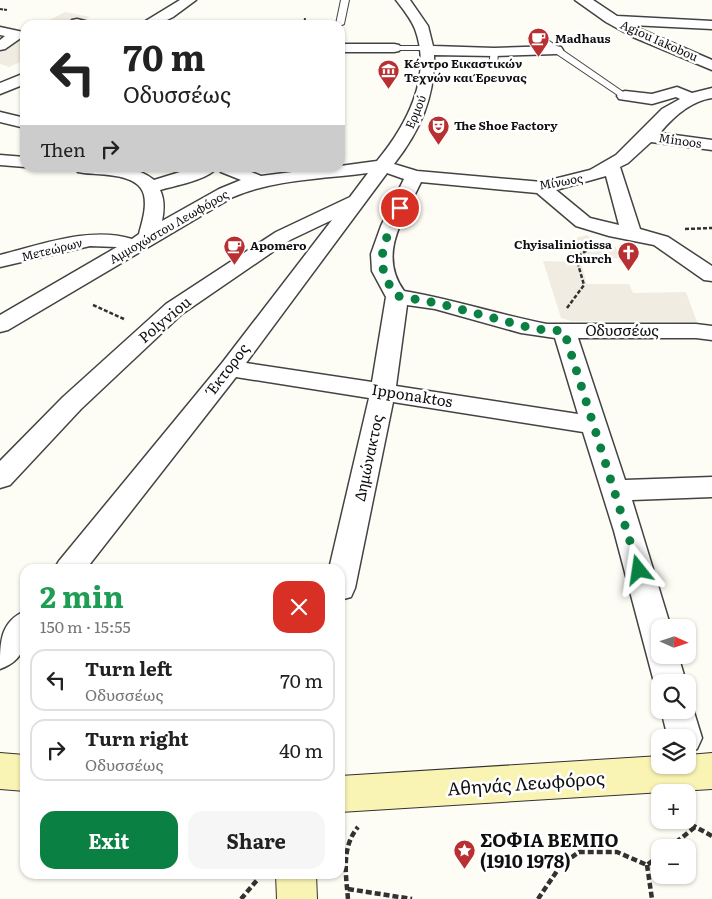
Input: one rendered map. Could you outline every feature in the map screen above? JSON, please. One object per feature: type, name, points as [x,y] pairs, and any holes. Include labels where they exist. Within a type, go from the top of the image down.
[{"type":"street","points":[[156,20],[189,0]]},
{"type":"street","name":"Ερμού","points":[[383,166],[402,143],[422,102],[428,78],[426,49],[421,27],[403,0]]},
{"type":"street","name":"Agiou Iakobou","points":[[582,0],[593,5],[613,20],[712,65]]},
{"type":"street","points":[[613,20],[712,25]]},
{"type":"street","points":[[0,89],[12,62],[18,35],[2,24]]},
{"type":"street","points":[[345,48],[394,48]]},
{"type":"street","points":[[426,49],[493,59],[556,50]]},
{"type":"street","points":[[625,96],[652,99],[677,92],[692,98]]},
{"type":"street","name":"Μίνωος","points":[[383,166],[415,176],[542,188],[588,178],[622,159],[668,113],[692,98],[712,93]]},
{"type":"street","points":[[0,117],[20,122]]},
{"type":"street","name":"Minoos","points":[[647,136],[712,146]]},
{"type":"street","points":[[0,160],[20,162]]},
{"type":"street","name":"Αμμοχώστου Λεωφόρος","points":[[345,171],[383,166]]},
{"type":"street","name":"Έκτορος","points":[[73,564],[230,368],[383,166]]},
{"type":"street","points":[[609,167],[614,170],[631,233]]},
{"type":"street","points":[[133,172],[151,187],[155,206],[164,215],[181,218]]},
{"type":"street","points":[[151,187],[198,172]]},
{"type":"street","points":[[237,172],[258,181]]},
{"type":"street","name":"Αμμοχώστου Λεωφόρος","points":[[5,317],[226,193],[258,181],[333,172]]},
{"type":"street","points":[[397,296],[387,284],[381,255],[385,241],[415,176]]},
{"type":"street","points":[[542,188],[583,222],[609,230],[631,233],[660,241],[671,246],[712,275]]},
{"type":"street","name":"Polyviou","points":[[0,478],[96,380],[174,309],[283,236],[359,199]]},
{"type":"street","points":[[141,242],[155,206]]},
{"type":"street","name":"Μετεώρων","points":[[0,261],[72,243],[99,240],[141,242]]},
{"type":"street","name":"Οδυσσέως","points":[[397,296],[437,303],[535,329],[566,322],[712,333]]},
{"type":"street","name":"Δημώνακτος","points":[[345,566],[384,392],[397,296]]},
{"type":"street","points":[[566,322],[652,619]]},
{"type":"street","name":"Ipponaktos","points":[[230,368],[595,425]]},
{"type":"street","points":[[615,490],[712,487]]},
{"type":"street","points":[[0,655],[20,630]]},
{"type":"street","name":"Αθηνάς Λεωφόρος","points":[[345,794],[698,763]]},
{"type":"street","points":[[0,771],[20,773]]},
{"type":"street","points":[[296,879],[297,899]]},
{"type":"lane","points":[[341,20],[345,0]]},
{"type":"lane","points":[[539,38],[625,96]]},
{"type":"lane","points":[[394,48],[426,49]]},
{"type":"path","points":[[566,322],[567,306],[580,293],[584,285],[576,257],[598,243]]},
{"type":"path","points":[[93,305],[124,319]]},
{"type":"path","points":[[348,899],[347,857],[351,833],[366,821]]},
{"type":"path","points":[[696,827],[712,836]]},
{"type":"path","points":[[680,839],[691,829]]},
{"type":"path","points":[[538,899],[562,865],[579,852],[617,852],[647,865]]},
{"type":"path","points":[[647,865],[651,862]]},
{"type":"path","points":[[647,865],[652,899]]},
{"type":"path","points":[[241,899],[248,894],[258,879]]},
{"type":"path","points":[[348,889],[412,899]]},
{"type":"shaded area","points":[[65,12],[90,17],[84,20],[50,20]]},
{"type":"shaded area","points":[[20,33],[20,62],[9,67],[0,64],[0,43]]},
{"type":"shaded area","points":[[587,235],[598,243],[616,247],[619,258],[580,259],[587,284],[629,284],[633,293],[686,292],[697,322],[571,321],[561,318],[543,261],[572,262],[568,240]]},
{"type":"place","name":"Madhaus","points":[[539,58]]},
{"type":"place","name":"Κέντρο Εικαστικών Τεχνών και Έρευνας","points":[[388,90]]},
{"type":"place","name":"The Shoe Factory","points":[[438,145]]},
{"type":"place","name":"Apomero","points":[[234,265]]},
{"type":"place","name":"Chyisaliniotissa Church","points":[[628,271]]},
{"type":"place","name":"ΣΟΦΙΑ ΒΕΜΠΟ (1910 1978)","points":[[464,870]]},
{"type":"route","points":[[400,208],[385,241],[381,255],[387,284],[397,296],[437,303],[535,329],[564,331],[639,570]]}]
